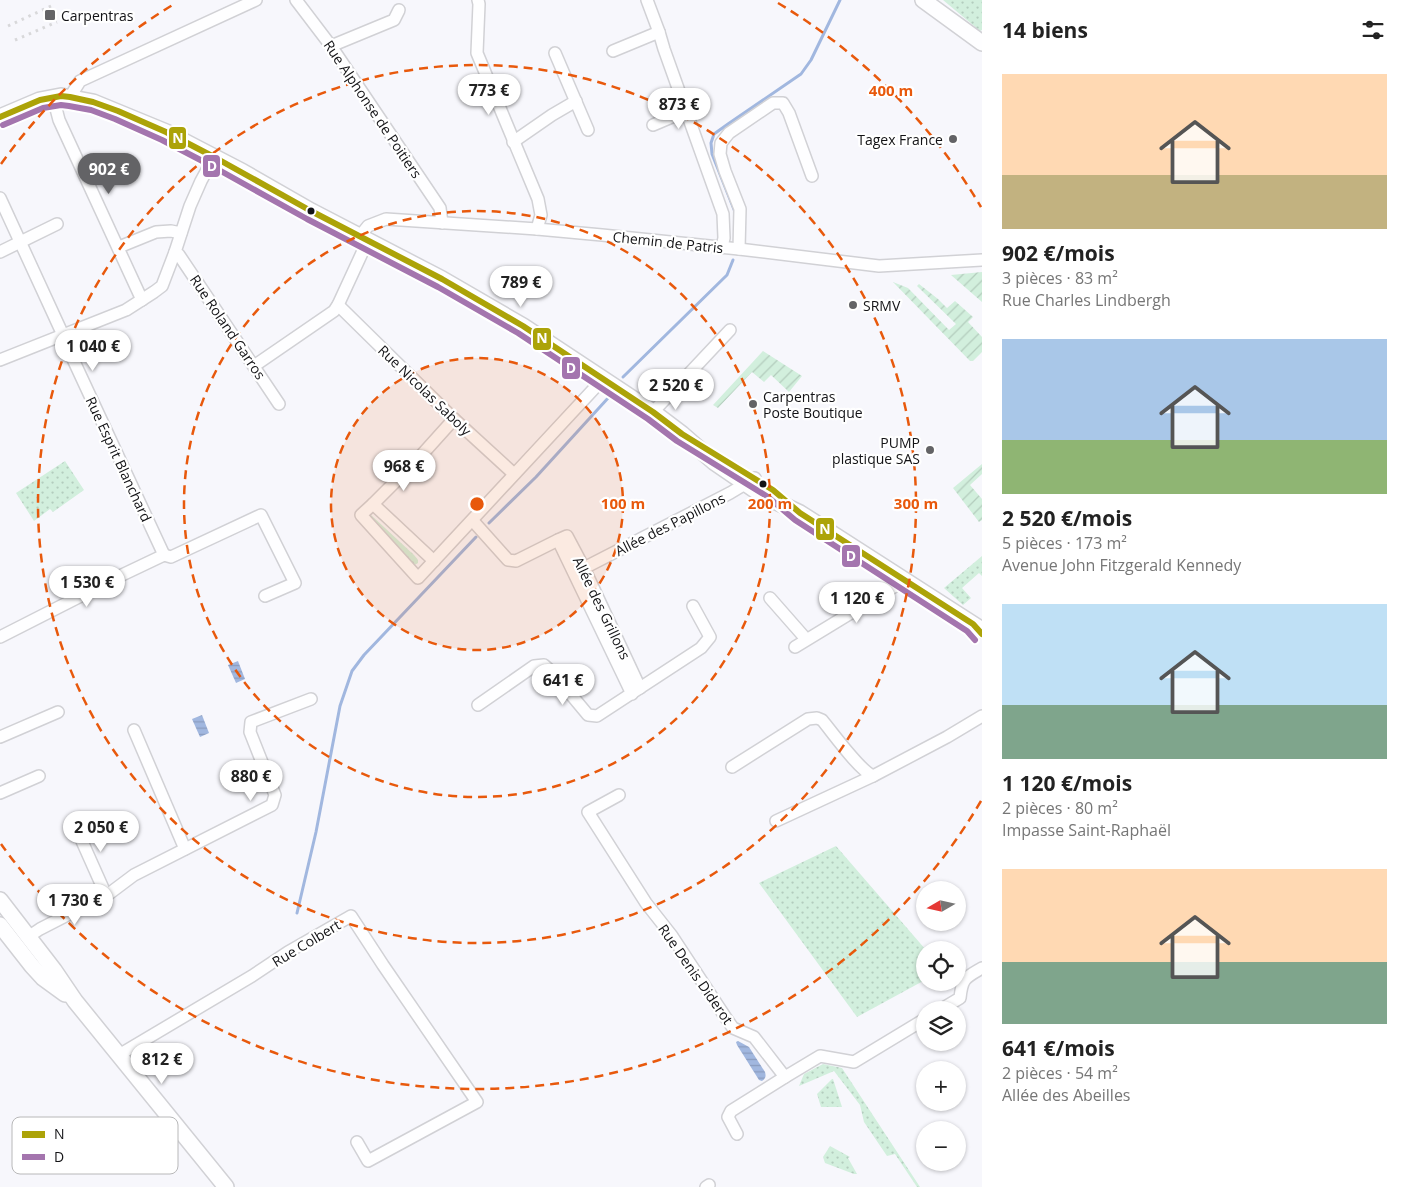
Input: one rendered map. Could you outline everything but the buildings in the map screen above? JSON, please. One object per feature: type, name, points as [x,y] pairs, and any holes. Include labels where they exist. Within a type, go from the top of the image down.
[{"type":"street","points":[[70,96],[80,81],[256,0]]},
{"type":"street","name":"Rue Alphonse de Poitiers","points":[[296,0],[331,46],[440,208],[442,223]]},
{"type":"street","points":[[478,0],[477,53],[538,199],[541,216],[538,229]]},
{"type":"street","points":[[647,0],[723,214],[724,238],[722,247]]},
{"type":"street","points":[[924,0],[982,43]]},
{"type":"street","points":[[331,46],[394,20],[399,10]]},
{"type":"street","points":[[613,51],[659,32]]},
{"type":"street","points":[[555,53],[588,130]]},
{"type":"street","points":[[0,117],[40,100],[70,96],[118,111],[166,132],[214,157],[311,211],[442,279],[523,326],[653,412],[750,480],[773,490],[800,513],[979,629]]},
{"type":"street","points":[[53,97],[59,120],[142,300]]},
{"type":"street","points":[[513,142],[576,101]]},
{"type":"street","points":[[739,249],[740,209],[720,154],[721,143],[729,133],[774,103],[783,103],[789,113],[812,176]]},
{"type":"street","points":[[654,125],[686,111]]},
{"type":"street","points":[[0,360],[126,310],[162,286],[190,206],[214,157]]},
{"type":"street","name":"Rue Esprit Blanchard","points":[[0,198],[164,555]]},
{"type":"street","name":"Chemin de Patris","points":[[364,238],[368,226],[386,219],[538,229],[722,247],[879,266],[982,260]]},
{"type":"street","points":[[0,252],[58,224]]},
{"type":"street","points":[[119,247],[156,232],[171,231],[181,233]]},
{"type":"street","points":[[254,366],[334,311],[364,238]]},
{"type":"street","name":"Rue Roland Garros","points":[[175,252],[179,255],[279,404]]},
{"type":"street","name":"Rue Nicolas Saboly","points":[[338,305],[454,420],[514,474]]},
{"type":"street","points":[[653,412],[730,330]]},
{"type":"street","points":[[454,420],[418,459],[360,515],[418,578],[603,379]]},
{"type":"street","name":"Allée des Papillons","points":[[584,568],[730,493],[750,480]]},
{"type":"street","points":[[373,504],[434,561]]},
{"type":"street","points":[[0,637],[164,555],[171,557],[261,515],[295,583],[266,596]]},
{"type":"street","points":[[473,521],[508,560],[516,561],[558,540]]},
{"type":"street","name":"Allée des Grillons","points":[[567,536],[584,568],[636,691],[558,540],[567,536]]},
{"type":"street","points":[[795,647],[905,580]]},
{"type":"street","points":[[770,598],[806,639]]},
{"type":"street","points":[[478,705],[534,666],[544,665],[588,715],[597,716],[700,648],[710,637],[693,606]]},
{"type":"street","points":[[28,937],[106,895],[134,875],[272,805],[275,795],[250,732],[251,722],[311,699]]},
{"type":"street","points":[[0,737],[58,712]]},
{"type":"street","points":[[776,821],[873,776],[947,737],[982,716]]},
{"type":"street","points":[[732,767],[808,719],[816,718],[822,720],[860,766],[873,776]]},
{"type":"street","points":[[134,730],[185,849]]},
{"type":"street","points":[[0,793],[38,776]]},
{"type":"street","name":"Rue Denis Diderot","points":[[619,795],[588,812],[646,903],[672,936],[733,1028],[754,1037],[785,1077]]},
{"type":"street","points":[[73,821],[106,895]]},
{"type":"street","points":[[0,900],[54,970],[74,1001],[169,1117]]},
{"type":"street","name":"Rue Colbert","points":[[119,1055],[351,916],[476,1102],[368,1161],[357,1142]]},
{"type":"street","points":[[0,925],[43,978],[74,1001]]},
{"type":"street","points":[[955,1001],[960,998],[962,985],[967,977],[982,968]]},
{"type":"street","points":[[737,1134],[728,1117],[731,1111],[785,1077],[820,1056],[854,1062],[916,1024]]},
{"type":"street","points":[[178,1129],[224,1186]]},
{"type":"green space","points":[[943,0],[982,0],[982,30],[980,31]]},
{"type":"green space","points":[[982,272],[982,302],[951,275]]},
{"type":"green space","points":[[893,282],[908,288],[949,330],[956,324],[917,286],[919,284],[947,308],[955,301],[973,317],[968,322],[982,337],[982,352],[973,361],[970,361]]},
{"type":"green space","points":[[763,351],[802,376],[789,392],[771,375],[764,382],[752,372],[718,408],[713,405]]},
{"type":"green space","points":[[65,461],[84,490],[53,512],[50,509],[34,521],[16,493]]},
{"type":"green space","points":[[982,464],[982,474],[970,485],[982,499],[982,520],[979,522],[953,488]]},
{"type":"green space","points":[[370,515],[414,555],[418,563],[413,566],[370,518]]},
{"type":"green space","points":[[982,556],[982,576],[979,573],[962,588],[971,598],[963,605],[944,588]]},
{"type":"green space","points":[[836,846],[918,941],[916,941],[916,985],[857,1017],[759,883]]},
{"type":"green space","points":[[823,1064],[842,1068],[920,1187],[917,1187],[895,1154],[887,1156],[864,1122],[860,1105],[834,1071],[799,1086],[804,1074]]},
{"type":"green space","points":[[832,1079],[842,1107],[821,1107],[817,1094]]},
{"type":"green space","points":[[830,1146],[850,1157],[848,1158],[857,1174],[825,1163],[823,1157]]},
{"type":"water","points":[[238,661],[245,679],[236,683],[228,665]]},
{"type":"water","points":[[202,715],[209,733],[200,737],[192,719]]},
{"type":"water","points":[[738,1041],[749,1047],[765,1072],[765,1077],[762,1081],[759,1080],[737,1045],[736,1042]]},
{"type":"waterway","points":[[735,212],[712,154],[711,143],[714,134],[801,74],[811,60],[840,0]]},
{"type":"waterway","points":[[623,377],[727,275],[733,260]]},
{"type":"waterway","points":[[489,523],[536,477],[609,397]]},
{"type":"waterway","points":[[297,913],[316,832],[340,706],[352,671],[364,655],[476,537]]},
{"type":"railway","points":[[8,26],[51,6]]},
{"type":"railway","points":[[15,40],[57,22]]},
{"type":"transit line","name":"N","points":[[0,117],[40,100],[61,96],[70,97],[93,102],[118,111],[166,132],[214,157],[311,211],[442,279],[523,326],[653,412],[682,434],[773,490],[800,513],[973,624],[982,634]]},
{"type":"transit line","name":"D","points":[[3,125],[43,108],[61,105],[91,110],[162,140],[210,165],[307,219],[438,287],[518,333],[648,419],[677,441],[768,497],[795,520],[967,631],[975,640]]},
{"type":"place","name":"Carpentras","points":[[50,15]]},
{"type":"place","name":"Tagex France","points":[[953,139]]},
{"type":"place","name":"SRMV","points":[[853,305]]},
{"type":"place","name":"Carpentras Poste Boutique","points":[[753,404]]},
{"type":"place","name":"PUMP plastique SAS","points":[[930,450]]}]
